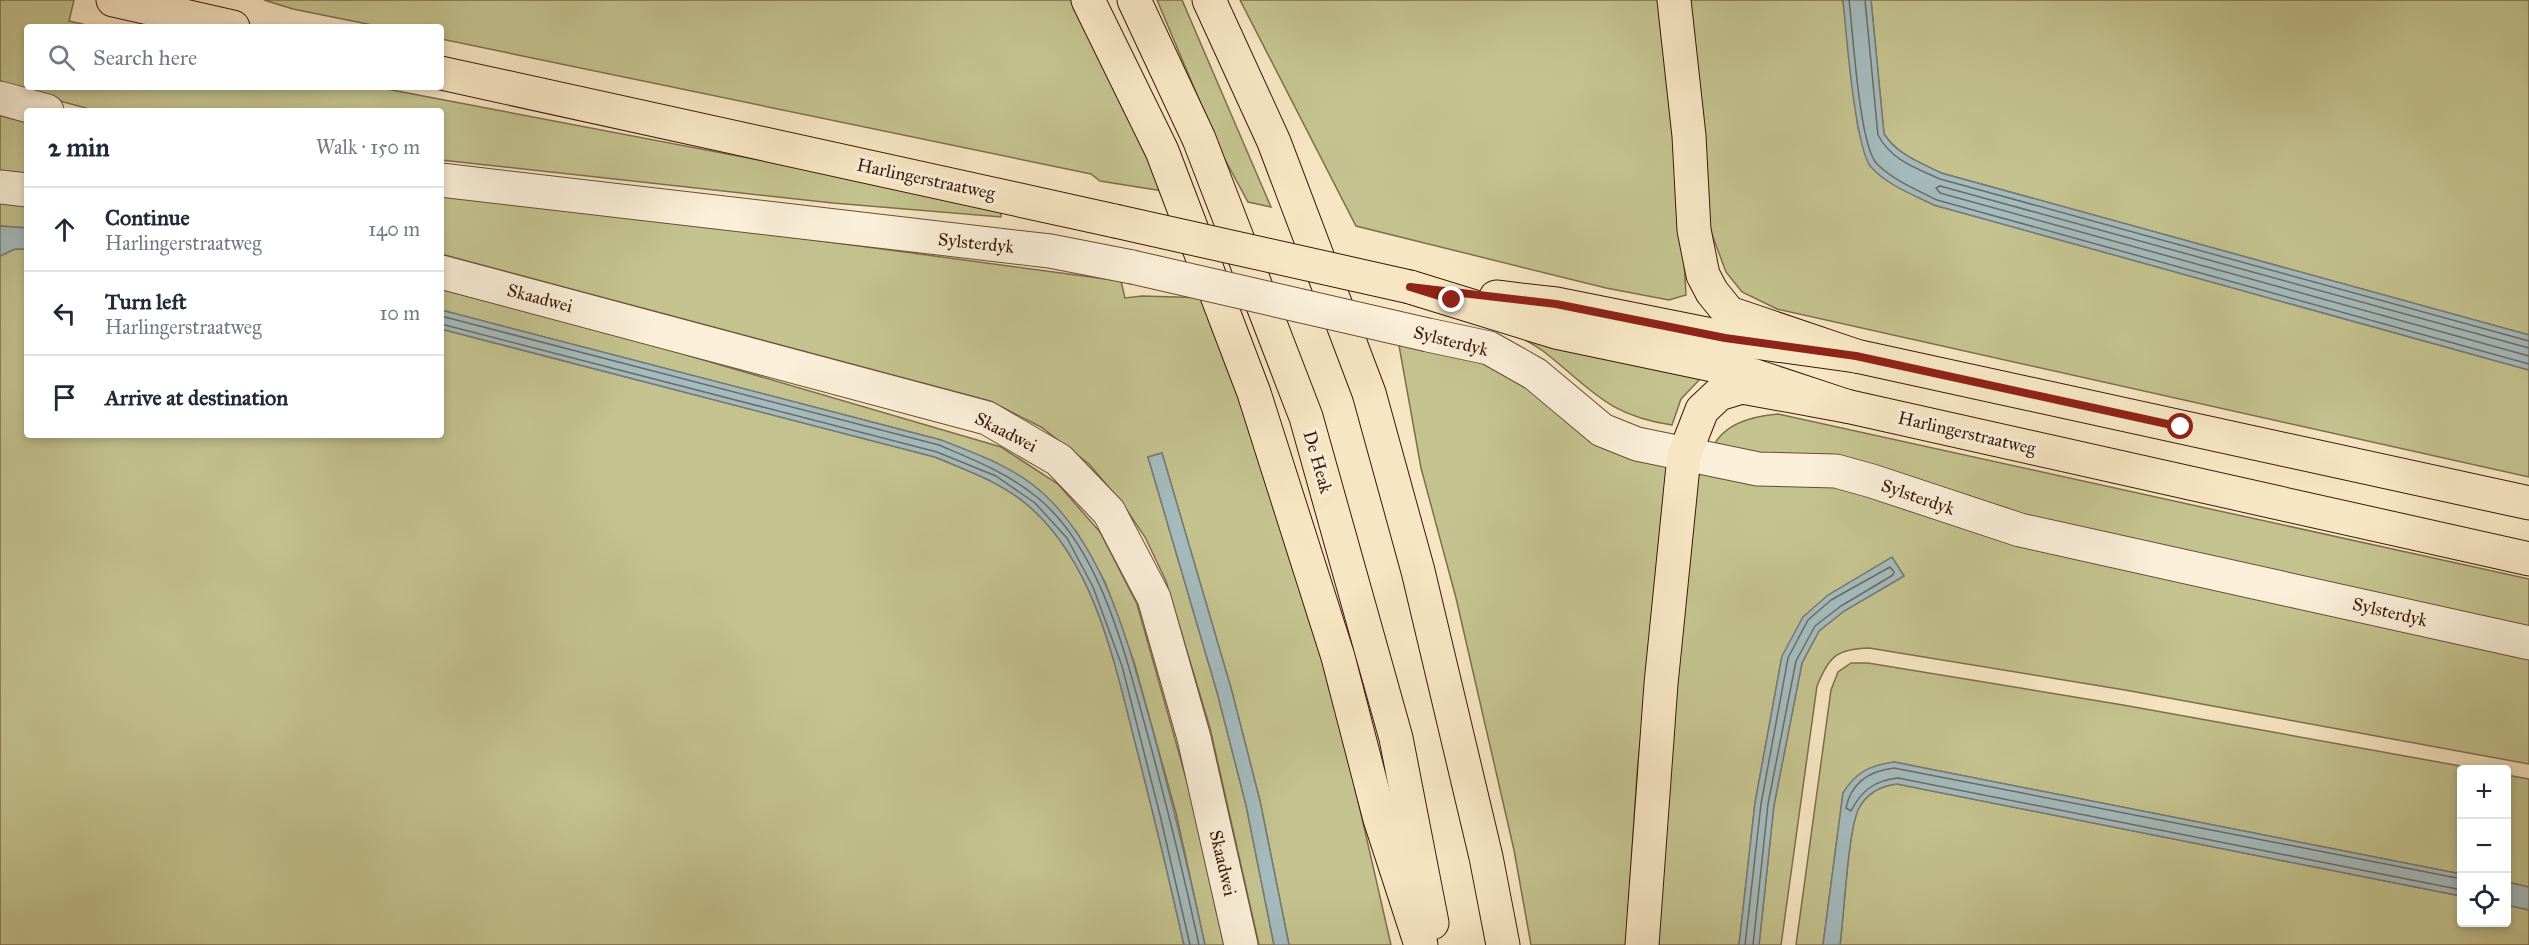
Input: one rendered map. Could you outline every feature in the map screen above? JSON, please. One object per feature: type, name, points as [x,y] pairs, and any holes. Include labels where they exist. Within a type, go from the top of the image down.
[{"type":"main road","points":[[113,0],[161,5],[223,24]]},
{"type":"main road","points":[[1088,0],[1162,151],[1254,393],[1338,657],[1380,819],[1421,945]]},
{"type":"main road","name":"De Heak","points":[[1134,0],[1198,140],[1306,417],[1396,738],[1437,945]]},
{"type":"main road","points":[[1209,0],[1274,142],[1369,393],[1419,571],[1486,857],[1503,945]]},
{"type":"main road","points":[[1674,0],[1689,136],[1694,230],[1703,275],[1712,292],[1729,313],[1856,356]]},
{"type":"main road","name":"Harlingerstraatweg","points":[[444,74],[1410,287],[1556,332],[1737,370],[1846,406],[2529,559]]},
{"type":"main road","name":"Harlingerstraatweg","points":[[1410,287],[1556,304],[1725,338],[1856,356],[2529,503]]},
{"type":"main road","points":[[1642,945],[1660,684],[1684,456],[1702,410],[1719,394],[1742,387],[1846,406]]},
{"type":"street","points":[[0,98],[36,108]]},
{"type":"street","name":"Sylsterdyk","points":[[444,180],[1050,251],[1132,267],[1489,348],[1535,374],[1602,430],[1637,444],[1684,456],[1758,469],[1836,471],[2020,530],[2529,643]]},
{"type":"street","points":[[0,188],[24,190]]},
{"type":"street","name":"Skaadwei","points":[[444,273],[987,418],[1059,460],[1109,512],[1155,598],[1194,738],[1241,945]]},
{"type":"shaded area","points":[[0,0],[74,0],[69,21],[82,24],[24,24],[24,90],[392,90],[1000,206],[1001,217],[833,203],[444,160],[444,108],[86,108],[0,85]]},
{"type":"shaded area","points":[[264,0],[1074,0],[1163,191],[1100,181],[1091,174],[444,40],[444,24],[367,24],[293,9]]},
{"type":"shaded area","points":[[1157,0],[1182,0],[1271,207],[1248,202],[1222,154]]},
{"type":"shaded area","points":[[1240,0],[1662,0],[1677,135],[1686,295],[1669,300],[1606,288],[1356,226]]},
{"type":"shaded area","points":[[1683,0],[1843,0],[1858,128],[1870,166],[1934,205],[2529,370],[2529,477],[1777,309],[1742,292],[1726,272],[1707,221]]},
{"type":"shaded area","points":[[1871,0],[2529,0],[2529,335],[1941,173],[1917,161],[1902,153],[1884,134]]},
{"type":"shaded area","points":[[0,112],[24,118],[24,174],[0,171]]},
{"type":"shaded area","points":[[444,195],[658,219],[1121,281],[1125,298],[1142,296],[1210,298],[1335,700],[1391,945],[1289,945],[1260,801],[1231,688],[1162,453],[1148,457],[1217,692],[1246,805],[1274,945],[1259,945],[1210,728],[1166,581],[1145,537],[1122,503],[1089,464],[1041,427],[990,401],[444,255]]},
{"type":"shaded area","points":[[0,203],[24,206],[24,228],[0,226]]},
{"type":"shaded area","points":[[15,249],[24,249],[24,438],[444,438],[444,330],[935,457],[1009,491],[1031,508],[1072,558],[1100,618],[1120,683],[1184,945],[0,945],[0,256]]},
{"type":"shaded area","points":[[444,290],[649,344],[1001,447],[1058,484],[1100,532],[1137,604],[1191,796],[1224,945],[1205,945],[1176,813],[1134,662],[1105,582],[1076,531],[941,440],[444,311]]},
{"type":"shaded area","points":[[1507,330],[1701,378],[1681,399],[1672,425],[1650,421],[1615,407],[1543,351]]},
{"type":"shaded area","points":[[1398,340],[1441,340],[1669,464],[1637,773],[1626,945],[1531,945],[1514,850],[1456,598],[1421,468]]},
{"type":"shaded area","points":[[1778,414],[2529,579],[2529,629],[1713,447],[1724,432],[1741,422]]},
{"type":"shaded area","points":[[1700,474],[1833,485],[2529,657],[2529,764],[2125,690],[1869,648],[1849,650],[1830,661],[1817,686],[1781,945],[1759,945],[1774,805],[1802,663],[1819,631],[1844,611],[1904,576],[1892,558],[1782,656],[1755,803],[1739,945],[1654,945],[1692,488]]},
{"type":"shaded area","points":[[1851,663],[1868,663],[2123,705],[2457,765],[2457,873],[1894,762],[1843,793],[1823,945],[1796,945],[1831,690],[1838,672]]},
{"type":"shaded area","points":[[2511,776],[2529,779],[2529,887],[2511,883]]},
{"type":"shaded area","points":[[1897,784],[2457,895],[2457,927],[2511,927],[2511,906],[2529,910],[2529,945],[1840,945],[1849,852],[1855,818],[1862,803],[1870,794],[1885,786]]},
{"type":"water","points":[[1843,0],[1871,0],[1884,134],[1902,153],[1941,173],[2529,335],[2529,370],[1934,205],[1901,189],[1877,173],[1865,156],[1852,88]]},
{"type":"water","points":[[0,226],[24,228],[24,249],[15,249],[0,256]]},
{"type":"water","points":[[444,311],[941,440],[995,462],[1021,477],[1045,495],[1066,518],[1084,544],[1100,572],[1124,632],[1180,834],[1205,945],[1184,945],[1155,820],[1111,650],[1087,587],[1072,558],[1053,532],[1020,499],[985,478],[935,457],[444,330]]},
{"type":"water","points":[[1162,453],[1231,688],[1260,801],[1289,945],[1274,945],[1246,805],[1217,692],[1148,457]]},
{"type":"water","points":[[1892,557],[1904,576],[1844,611],[1819,631],[1802,663],[1774,805],[1759,945],[1739,945],[1755,803],[1782,656],[1803,617],[1828,595]]},
{"type":"water","points":[[1894,762],[2457,873],[2457,895],[1897,784],[1875,791],[1859,808],[1849,852],[1840,945],[1823,945],[1843,793],[1858,775],[1878,765]]},
{"type":"water","points":[[2511,883],[2529,887],[2529,910],[2511,906]]},
{"type":"route","points":[[1452,300],[1410,287],[1556,304],[1725,338],[1856,356],[2181,427]]}]
